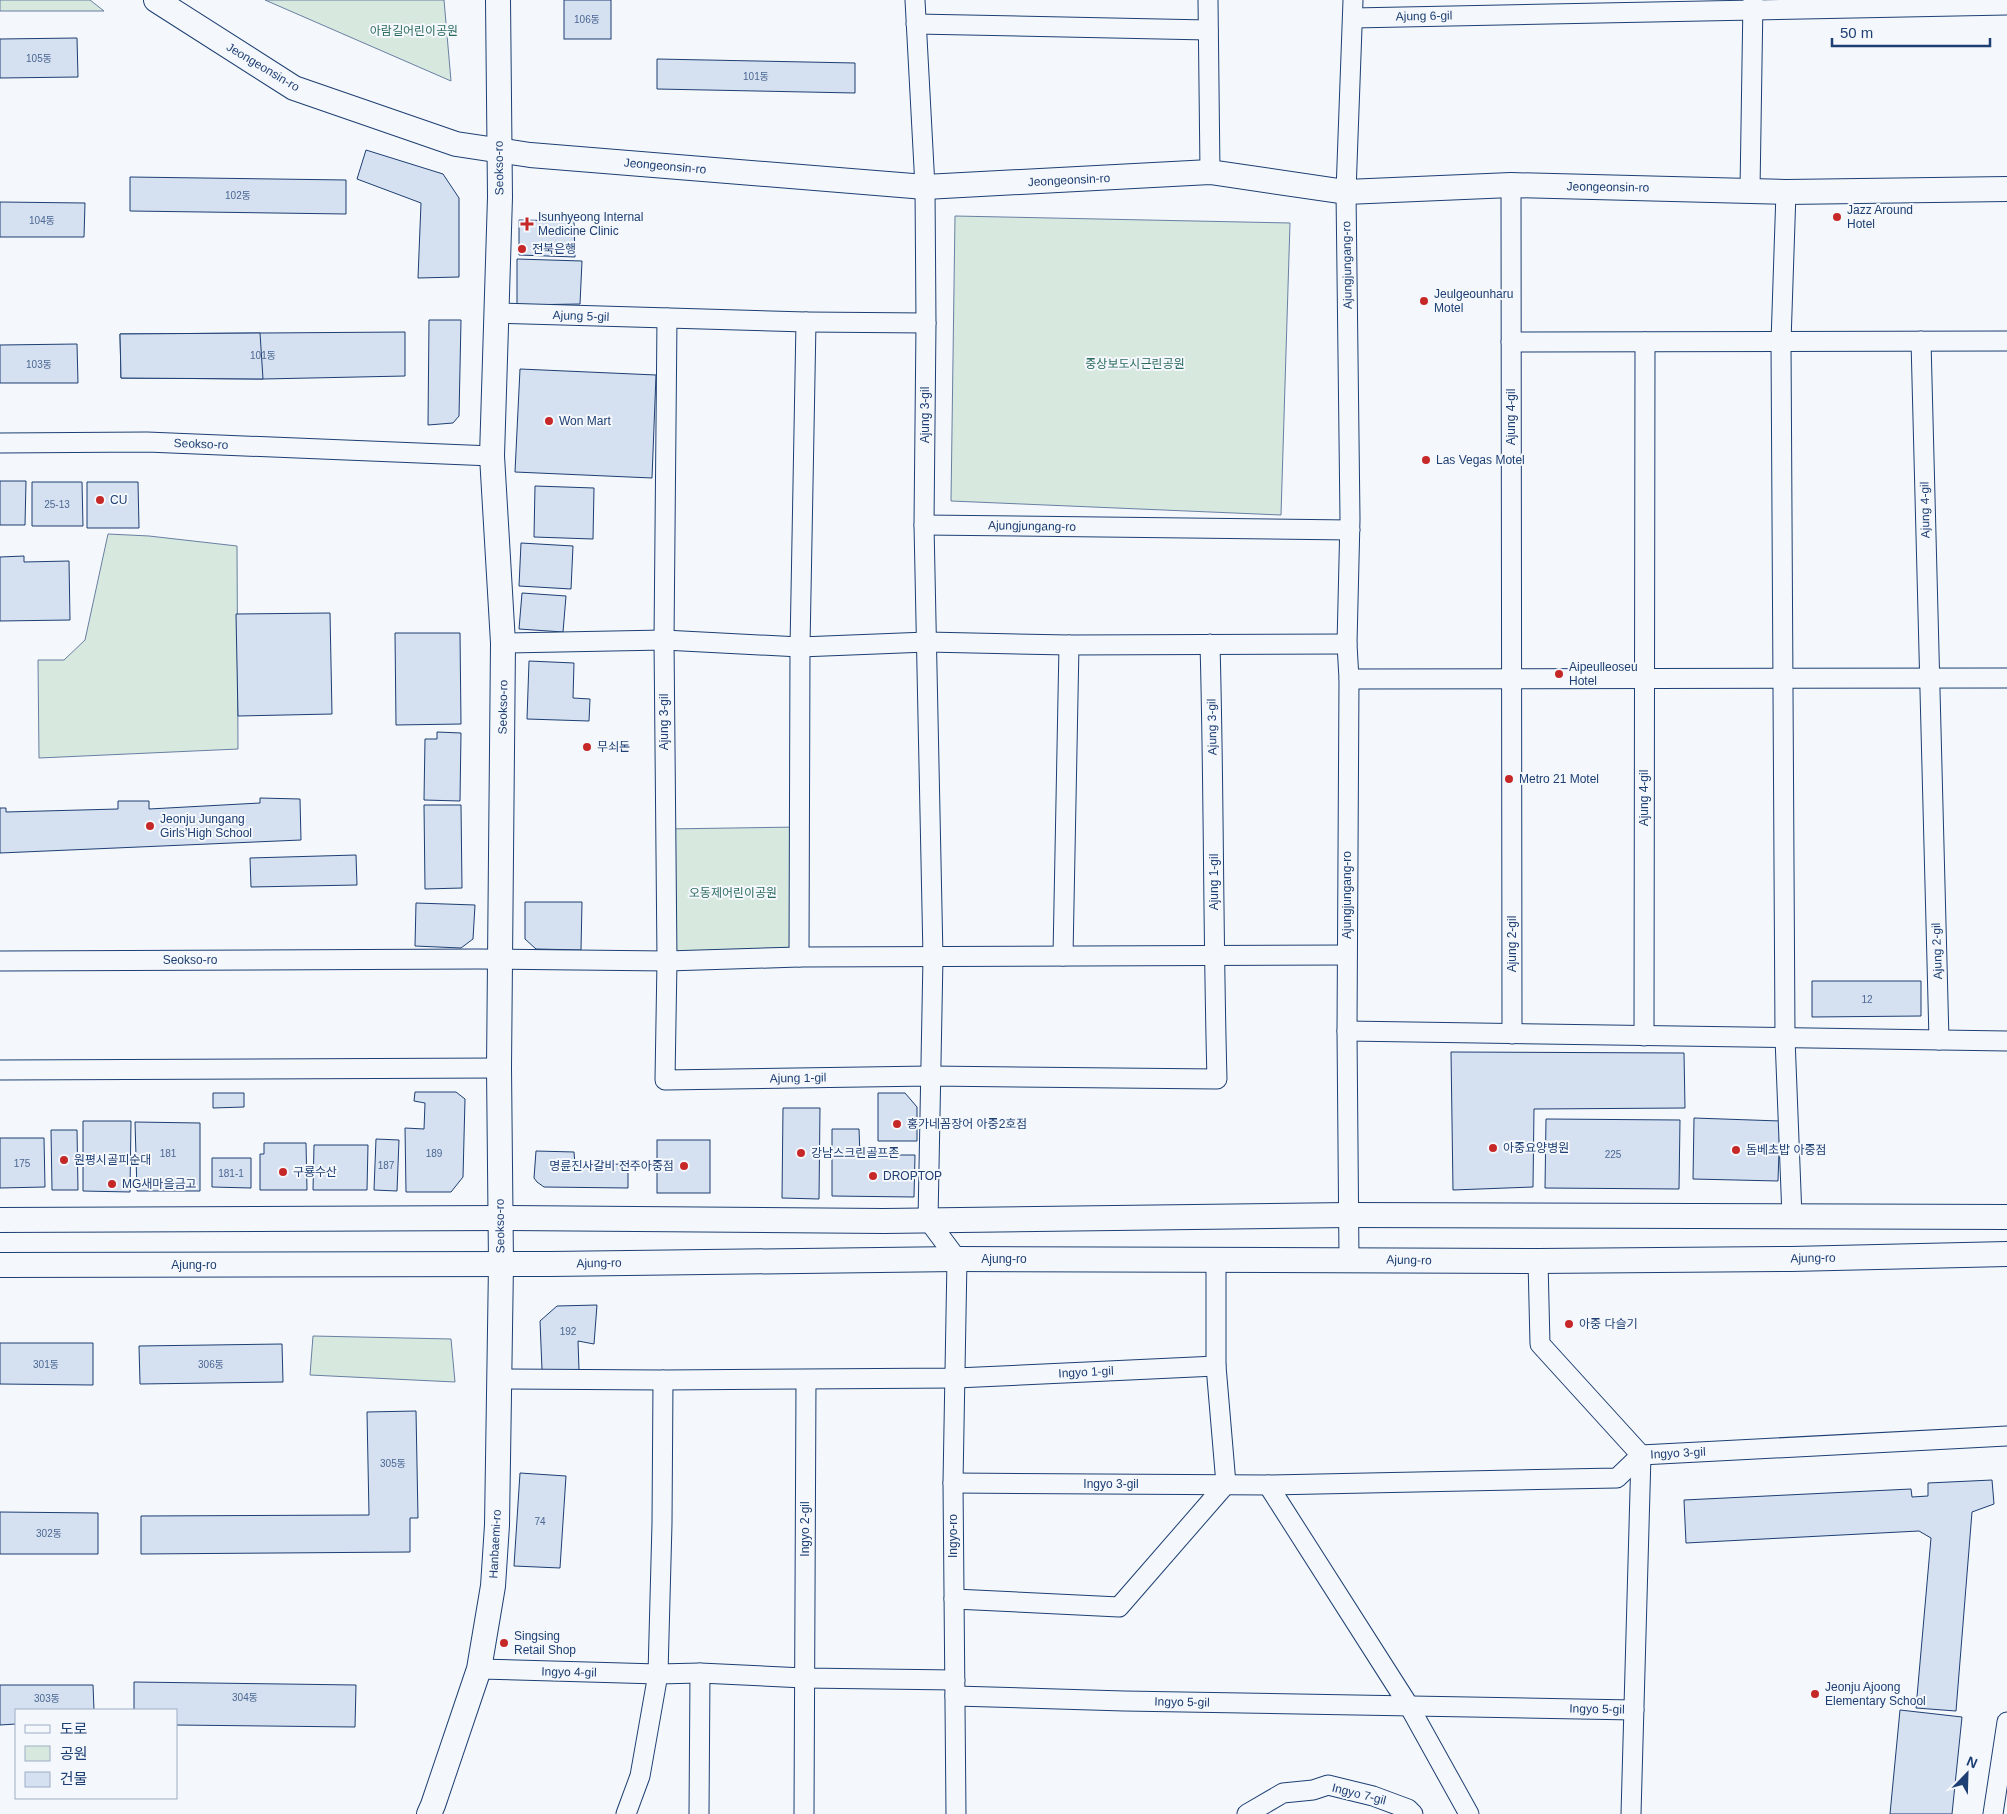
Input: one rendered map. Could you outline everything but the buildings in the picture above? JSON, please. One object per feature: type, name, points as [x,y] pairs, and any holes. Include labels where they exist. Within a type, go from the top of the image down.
[{"type":"street","name":"Jeongeonsin-ro","points":[[156,0],[294,88],[456,144],[530,156],[925,187],[1210,172],[1346,192],[1511,185],[1786,192],[2007,189]]},
{"type":"street","name":"Seokso-ro","points":[[498,0],[500,197],[492,456],[503,643],[499,959],[501,1264]]},
{"type":"street","name":"Ajung 3-gil","points":[[915,0],[925,187],[924,526],[933,957]]},
{"type":"street","points":[[1208,0],[1210,172]]},
{"type":"street","name":"Ajung 6-gil","points":[[1353,9],[1960,3],[2007,5]]},
{"type":"street","points":[[1750,190],[1753,5]]},
{"type":"street","name":"Ajungjungang-ro","points":[[1349,1259],[1347,955],[1349,679],[1347,644],[1350,530],[1346,192],[1353,9]]},
{"type":"street","points":[[916,24],[1208,30]]},
{"type":"street","name":"Ajung 4-gil","points":[[1511,185],[1512,854]]},
{"type":"street","points":[[1786,192],[1781,342],[1784,1038],[1792,1217]]},
{"type":"street","name":"Ajung 5-gil","points":[[495,313],[806,322],[926,323]]},
{"type":"street","name":"Ajung 3-gil","points":[[664,804],[665,446],[668,318]]},
{"type":"street","points":[[799,957],[802,443],[806,322]]},
{"type":"street","name":"Ajung 4-gil","points":[[1921,341],[1934,863]]},
{"type":"street","points":[[1512,342],[2007,341]]},
{"type":"street","name":"Ajung 4-gil","points":[[1644,1036],[1645,342]]},
{"type":"street","name":"Seokso-ro","points":[[0,443],[147,442],[492,456]]},
{"type":"street","name":"Ajungjungang-ro","points":[[924,526],[1350,530]]},
{"type":"street","points":[[503,643],[664,640],[800,647],[926,642],[1069,645],[1347,644]]},
{"type":"street","name":"Ajung 3-gil","points":[[1210,644],[1214,809]]},
{"type":"street","points":[[1063,956],[1069,645]]},
{"type":"street","points":[[1349,679],[2007,678]]},
{"type":"street","name":"Ajung 1-gil","points":[[664,804],[667,961],[665,1080],[930,1076],[1217,1079],[1214,955],[1214,809]]},
{"type":"street","name":"Ajung 2-gil","points":[[1512,854],[1512,1034]]},
{"type":"street","name":"Ajung 2-gil","points":[[1934,863],[1939,1040]]},
{"type":"street","points":[[499,959],[667,961],[799,957],[1347,955]]},
{"type":"street","points":[[933,957],[928,1220],[957,1259]]},
{"type":"street","name":"Seokso-ro","points":[[0,961],[499,959]]},
{"type":"street","points":[[1347,1031],[2007,1041]]},
{"type":"street","points":[[0,1070],[499,1068]]},
{"type":"street","points":[[0,1220],[500,1218],[928,1220],[1349,1214],[2007,1217]]},
{"type":"street","name":"Ajung-ro","points":[[0,1265],[501,1264],[957,1259],[1538,1261],[1791,1259],[2007,1254]]},
{"type":"street","name":"Ingyo-ro","points":[[956,1814],[953,1483],[957,1259]]},
{"type":"street","points":[[954,1599],[1119,1608],[1226,1484],[1216,1366],[1216,1260]]},
{"type":"street","points":[[1538,1261],[1540,1344],[1641,1455],[1631,1814]]},
{"type":"street","name":"Hanbaemi-ro","points":[[429,1814],[480,1669],[494,1577],[497,1525],[501,1264]]},
{"type":"street","name":"Ingyo 1-gil","points":[[956,1378],[1216,1366]]},
{"type":"street","points":[[500,1379],[806,1380],[956,1378]]},
{"type":"street","points":[[626,1814],[640,1776],[658,1674],[663,1380]]},
{"type":"street","name":"Ingyo 2-gil","points":[[804,1678],[806,1380]]},
{"type":"street","name":"Ingyo 3-gil","points":[[953,1483],[1268,1485],[1617,1478],[1641,1455],[2007,1436]]},
{"type":"street","points":[[1268,1485],[1410,1706],[1470,1814]]},
{"type":"street","name":"Ingyo 4-gil","points":[[480,1669],[658,1674],[700,1673],[955,1688]]},
{"type":"street","points":[[699,1814],[700,1673]]},
{"type":"street","points":[[804,1678],[804,1814]]},
{"type":"street","name":"Ingyo 5-gil","points":[[955,1688],[1410,1706],[1634,1710]]},
{"type":"street","points":[[1993,1814],[2007,1722]]},
{"type":"street","name":"Ingyo 7-gil","points":[[1247,1814],[1283,1793],[1313,1790],[1328,1785],[1351,1789],[1373,1796],[1408,1810],[1413,1814]]},
{"type":"green space","points":[[0,0],[90,0],[104,11],[0,11]]},
{"type":"green space","name":"아람길어린이공원","points":[[265,0],[444,0],[451,81]]},
{"type":"green space","name":"중상보도시근린공원","points":[[955,216],[1290,223],[1281,515],[951,501]]},
{"type":"green space","points":[[108,534],[149,536],[237,546],[238,749],[39,758],[38,660],[64,660],[85,640]]},
{"type":"green space","name":"오동제어린이공원","points":[[800,827],[799,957],[667,961],[665,829]]},
{"type":"green space","points":[[313,1336],[451,1339],[455,1382],[310,1375]]},
{"type":"place","name":"Jazz Around Hotel","points":[[1837,217]]},
{"type":"place","name":"Isunhyeong Internal Medicine Clinic","points":[[527,224]]},
{"type":"place","name":"전북은행","points":[[522,249]]},
{"type":"place","name":"Jeulgeounharu Motel","points":[[1424,301]]},
{"type":"place","name":"Won Mart","points":[[549,421]]},
{"type":"place","name":"Las Vegas Motel","points":[[1426,460]]},
{"type":"place","name":"CU","points":[[100,500]]},
{"type":"place","name":"Aipeulleoseu Hotel","points":[[1559,674]]},
{"type":"place","name":"무쇠돈","points":[[587,747]]},
{"type":"place","name":"Metro 21 Motel","points":[[1509,779]]},
{"type":"place","name":"Jeonju Jungang Girls’High School","points":[[150,826]]},
{"type":"place","name":"홍가네꼼장어 아중2호점","points":[[897,1124]]},
{"type":"place","name":"아중요양병원","points":[[1493,1148]]},
{"type":"place","name":"돔베초밥 아중점","points":[[1736,1150]]},
{"type":"place","name":"강남스크린골프존","points":[[801,1153]]},
{"type":"place","name":"원평시골피순대","points":[[64,1160]]},
{"type":"place","name":"명륜진사갈비 전주아중점","points":[[684,1166]]},
{"type":"place","name":"구룡수산","points":[[283,1172]]},
{"type":"place","name":"DROPTOP","points":[[873,1176]]},
{"type":"place","name":"MG새마을금고","points":[[112,1184]]},
{"type":"place","name":"아중 다슬기","points":[[1569,1324]]},
{"type":"place","name":"Singsing Retail Shop","points":[[504,1643]]},
{"type":"place","name":"Jeonju Ajoong Elementary School","points":[[1815,1694]]}]
